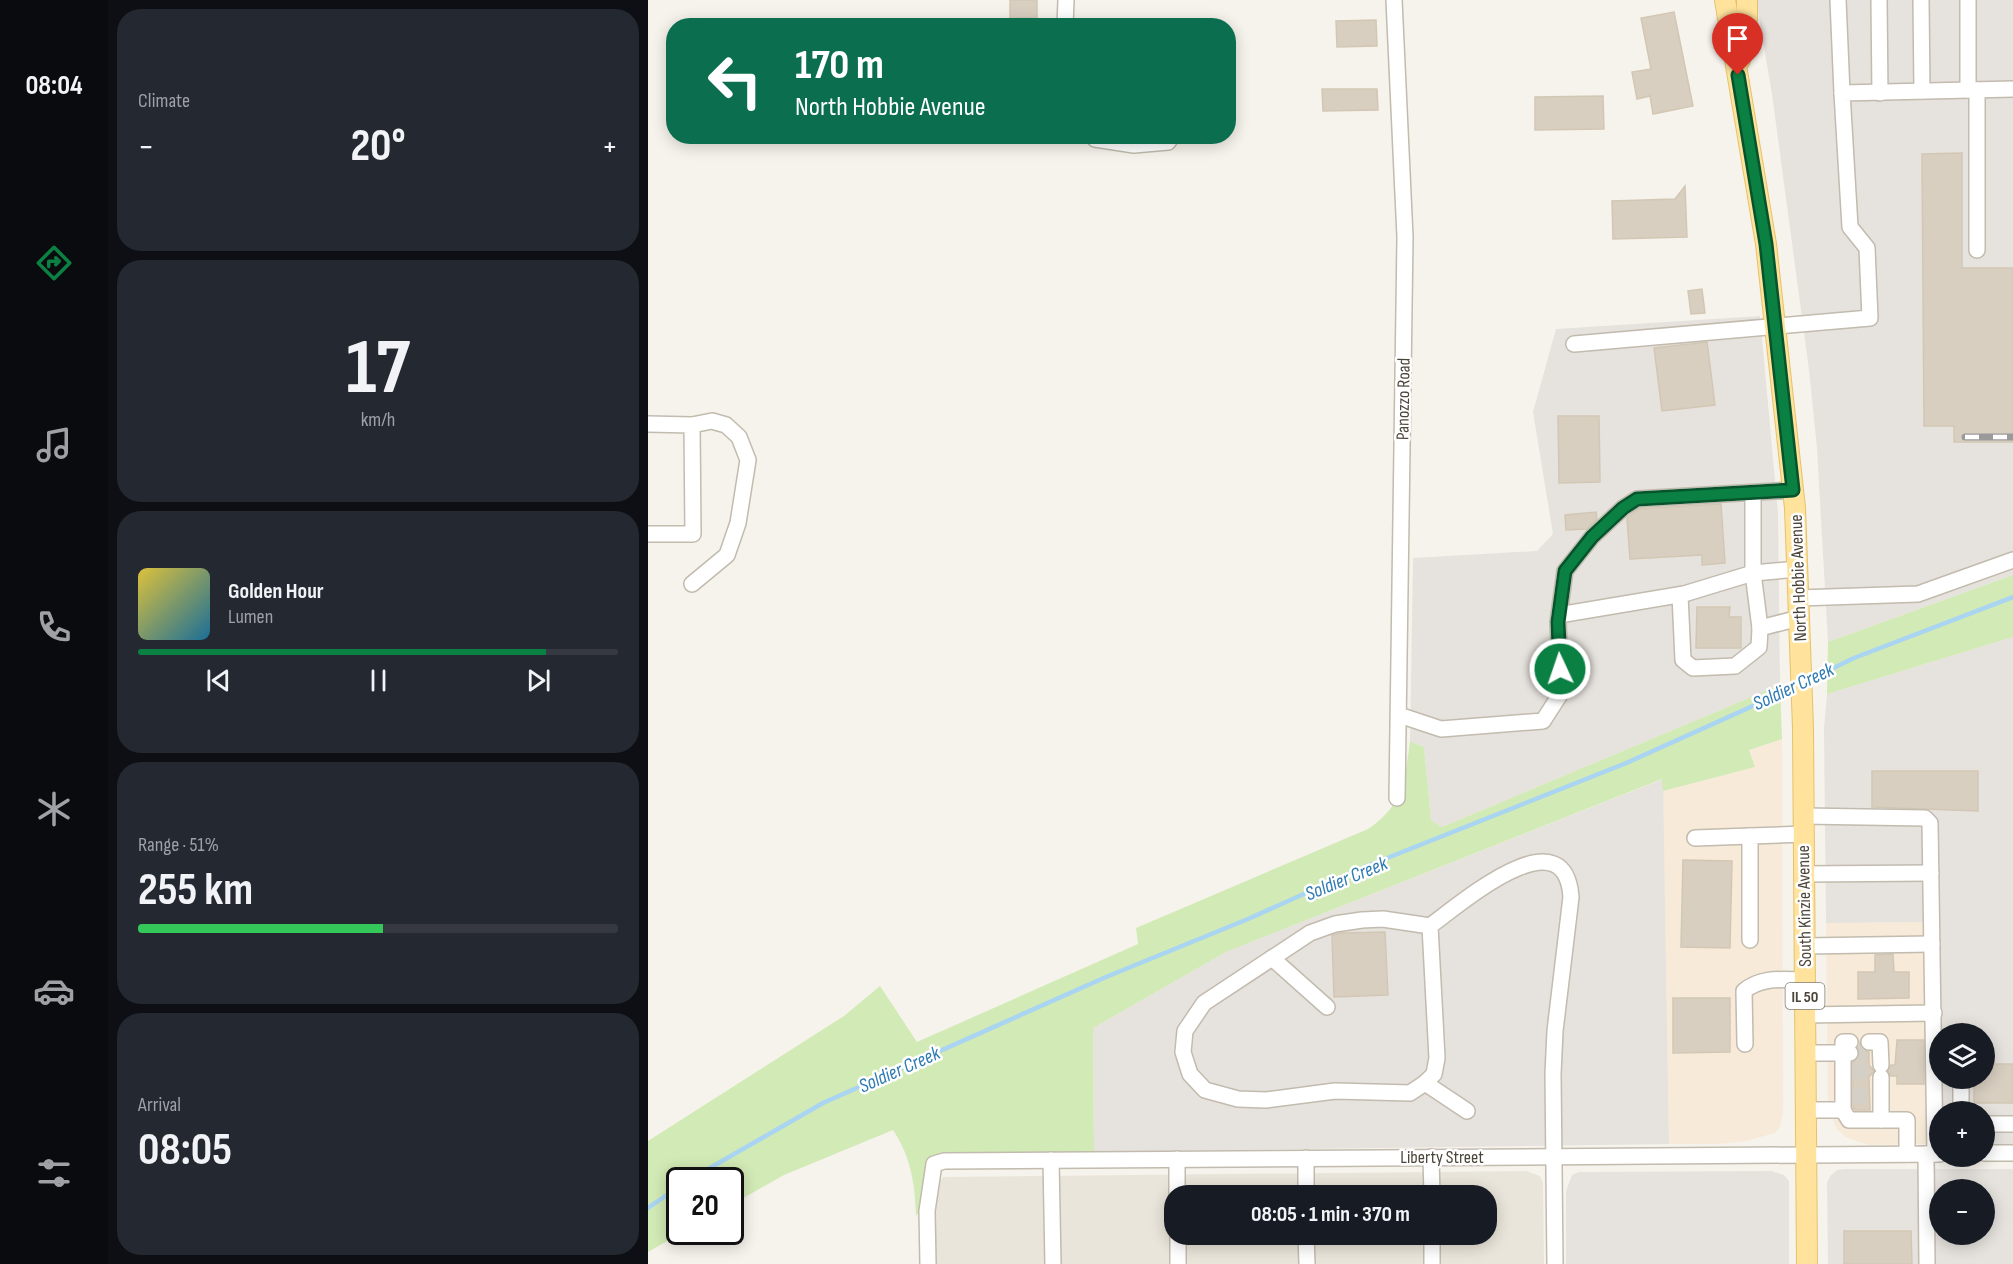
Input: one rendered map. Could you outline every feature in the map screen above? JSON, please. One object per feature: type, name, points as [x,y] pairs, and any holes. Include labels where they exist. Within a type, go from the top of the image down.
[{"type":"main road","name":"North Hobbie Avenue","points":[[1725,0],[1766,244],[1793,490],[1803,728]]},
{"type":"main road","points":[[1738,75],[1747,19],[1747,0]]},
{"type":"main road","name":"South Kinzie Avenue","points":[[1803,728],[1807,1264]]},
{"type":"street","points":[[1065,18],[1066,0]]},
{"type":"street","name":"Panozzo Road","points":[[1394,0],[1405,237],[1397,798]]},
{"type":"street","points":[[1574,344],[1870,318],[1867,248],[1850,227],[1838,0]]},
{"type":"street","points":[[1879,0],[1880,93]]},
{"type":"street","points":[[1921,0],[1922,91]]},
{"type":"street","points":[[1968,0],[1977,250]]},
{"type":"street","points":[[1842,93],[2013,89]]},
{"type":"street","points":[[1128,144],[1145,144]]},
{"type":"street","points":[[648,424],[692,425],[712,421],[726,425],[739,437],[748,460],[740,515],[727,555],[692,584]]},
{"type":"street","points":[[648,534],[693,534],[692,425]]},
{"type":"street","points":[[1398,715],[1441,729],[1543,721],[1562,693],[1559,615],[1565,571],[1592,537],[1637,499],[1793,490]]},
{"type":"street","points":[[1680,595],[1683,660],[1693,668],[1736,666],[1759,647],[1760,628],[1753,573],[1753,493]]},
{"type":"street","points":[[1760,628],[1799,608],[1918,594],[2013,560]]},
{"type":"street","points":[[1559,615],[1680,595],[1753,573],[1798,569]]},
{"type":"street","points":[[1695,838],[1750,836],[1804,825],[1925,818],[1930,823],[1935,1023]]},
{"type":"street","points":[[1750,836],[1750,940]]},
{"type":"street","points":[[1430,926],[1437,1059],[1434,1074],[1410,1093],[1335,1091],[1266,1100],[1238,1099],[1205,1090],[1190,1074],[1183,1052],[1185,1031],[1204,1003],[1310,933],[1335,924],[1383,919],[1430,926],[1504,873],[1536,862],[1550,863],[1563,870],[1570,882],[1571,897],[1555,1031],[1553,1074],[1556,1264]]},
{"type":"street","points":[[1804,874],[1931,873]]},
{"type":"street","points":[[1805,946],[1932,944]]},
{"type":"street","points":[[1272,958],[1328,1007]]},
{"type":"street","points":[[1745,1044],[1744,991],[1754,983],[1764,980],[1805,980]]},
{"type":"street","points":[[1805,1015],[1934,1013]]},
{"type":"street","points":[[1806,1053],[1848,1050],[1846,1101],[1849,1120],[1907,1120],[1907,1154]]},
{"type":"street","points":[[1876,1058],[1875,1096],[1881,1120]]},
{"type":"street","points":[[1425,1083],[1467,1112]]},
{"type":"street","points":[[1806,1110],[1846,1101]]},
{"type":"street","points":[[1995,1124],[2013,1124]]},
{"type":"street","points":[[1995,1153],[2013,1153]]},
{"type":"street","name":"Liberty Street","points":[[928,1264],[927,1211],[934,1164],[944,1161],[1929,1154]]},
{"type":"street","points":[[1431,1157],[1432,1185]]},
{"type":"street","points":[[1306,1158],[1306,1185]]},
{"type":"street","points":[[1177,1159],[1178,1185]]},
{"type":"street","points":[[1052,1160],[1053,1264]]},
{"type":"street","points":[[1927,1264],[1932,1167]]},
{"type":"street","points":[[1178,1245],[1178,1264]]},
{"type":"street","points":[[1306,1245],[1306,1264]]},
{"type":"street","points":[[1432,1245],[1432,1264]]},
{"type":"shaded area","points":[[1756,0],[2013,0],[2013,575],[1828,642],[1817,448],[1809,370],[1772,94]]},
{"type":"shaded area","points":[[1760,316],[1778,513],[1780,685],[1442,827],[1431,820],[1424,747],[1410,741],[1413,558],[1537,551],[1553,534],[1533,412],[1556,329]]},
{"type":"shaded area","points":[[2013,637],[2013,1144],[1995,1144],[1995,1101],[1939,1101],[1939,1089],[1995,1089],[1995,1023],[1934,1023],[1928,922],[1826,923],[1824,729],[1827,694]]},
{"type":"shaded area","points":[[1782,739],[1783,1110],[1780,1127],[1775,1133],[1746,1141],[1718,1144],[1669,1144],[1663,791],[1755,767],[1749,750]]},
{"type":"shaded area","points":[[1663,779],[1669,1144],[1094,1152],[1093,1028],[1226,952]]},
{"type":"shaded area","points":[[1928,922],[1928,1144],[1869,1145],[1846,1137],[1837,1129],[1828,1108],[1826,923]]},
{"type":"shaded area","points":[[1845,1169],[2013,1169],[2013,1264],[1828,1264],[1827,1183],[1830,1176],[1837,1170]]},
{"type":"shaded area","points":[[1526,1171],[1540,1176],[1543,1182],[1544,1264],[934,1264],[932,1213],[937,1185],[943,1177]]},
{"type":"shaded area","points":[[1771,1171],[1784,1175],[1789,1181],[1789,1264],[1566,1264],[1566,1191],[1572,1175],[1579,1172]]},
{"type":"green space","points":[[2013,575],[2013,637],[1827,694],[1828,642]]},
{"type":"green space","points":[[1780,685],[1782,739],[1749,750],[1755,767],[1663,791],[1662,779],[1226,952],[1093,1028],[1094,1152],[936,1154],[926,1167],[923,1201],[916,1216],[911,1171],[904,1150],[893,1130],[784,1175],[744,1198],[744,1167],[666,1167],[666,1242],[648,1252],[648,1141],[844,1016],[880,986],[917,1042],[1138,944],[1136,928],[1368,829],[1389,811],[1400,791],[1410,741],[1424,747],[1431,820],[1442,827]]},
{"type":"building","points":[[1010,0],[1037,0],[1037,18],[1010,18]]},
{"type":"building","points":[[1674,12],[1693,106],[1653,114],[1650,96],[1637,99],[1632,72],[1651,69],[1641,18]]},
{"type":"building","points":[[1376,20],[1377,46],[1337,47],[1336,21]]},
{"type":"building","points":[[1322,89],[1377,89],[1378,110],[1323,111]]},
{"type":"building","points":[[1603,96],[1604,129],[1535,130],[1535,97]]},
{"type":"building","points":[[1962,153],[1962,268],[2013,268],[2013,442],[1954,442],[1954,426],[1924,426],[1922,154]]},
{"type":"building","points":[[1685,186],[1687,237],[1613,239],[1612,201],[1675,199]]},
{"type":"building","points":[[1702,289],[1705,313],[1691,314],[1688,291]]},
{"type":"building","points":[[1707,342],[1715,405],[1662,411],[1654,348]]},
{"type":"building","points":[[1558,416],[1599,416],[1600,482],[1559,483]]},
{"type":"building","points":[[1721,504],[1725,563],[1702,565],[1702,555],[1630,559],[1627,518],[1639,509]]},
{"type":"building","points":[[1596,512],[1597,519],[1587,529],[1566,530],[1565,515]]},
{"type":"building","points":[[1697,607],[1730,607],[1729,617],[1741,617],[1741,648],[1696,648]]},
{"type":"building","points":[[1872,771],[1978,771],[1978,811],[1872,807]]},
{"type":"building","points":[[1683,860],[1732,861],[1730,948],[1681,947]]},
{"type":"building","points":[[1385,932],[1388,995],[1334,997],[1332,935]]},
{"type":"building","points":[[1893,954],[1894,972],[1909,972],[1909,998],[1858,999],[1858,972],[1875,972],[1875,955]]},
{"type":"building","points":[[1673,998],[1730,998],[1730,1052],[1673,1053]]},
{"type":"building","points":[[1897,1040],[1924,1040],[1924,1084],[1897,1084],[1897,1076],[1891,1076],[1888,1071],[1891,1065],[1895,1065]]},
{"type":"building","points":[[1860,1043],[1864,1050],[1869,1052],[1869,1065],[1874,1071],[1869,1077],[1870,1110],[1855,1110],[1853,1107],[1853,1062],[1859,1057]]},
{"type":"building","points":[[1995,1064],[2013,1064],[2013,1103],[1974,1101],[1974,1089],[1995,1089]]},
{"type":"building","points":[[1844,1231],[1911,1231],[1912,1264],[1844,1264]]},
{"type":"waterway","name":"Soldier Creek","points":[[1805,682],[1854,658],[2013,597]]},
{"type":"waterway","name":"Soldier Creek","points":[[712,1167],[823,1103],[1106,977],[1248,919],[1362,868],[1624,764],[1795,687]]},
{"type":"waterway","name":"Soldier Creek","points":[[648,1208],[666,1196]]},
{"type":"tunnel","points":[[1850,1053],[1869,1053]]},
{"type":"tunnel","points":[[1851,1071],[1881,1071]]},
{"type":"tunnel","points":[[1851,1096],[1870,1096]]},
{"type":"railway","points":[[1965,437],[2013,437]]},
{"type":"route","points":[[1560,669],[1558,622],[1565,571],[1592,537],[1623,508],[1637,499],[1793,490],[1766,244],[1738,75]]}]
